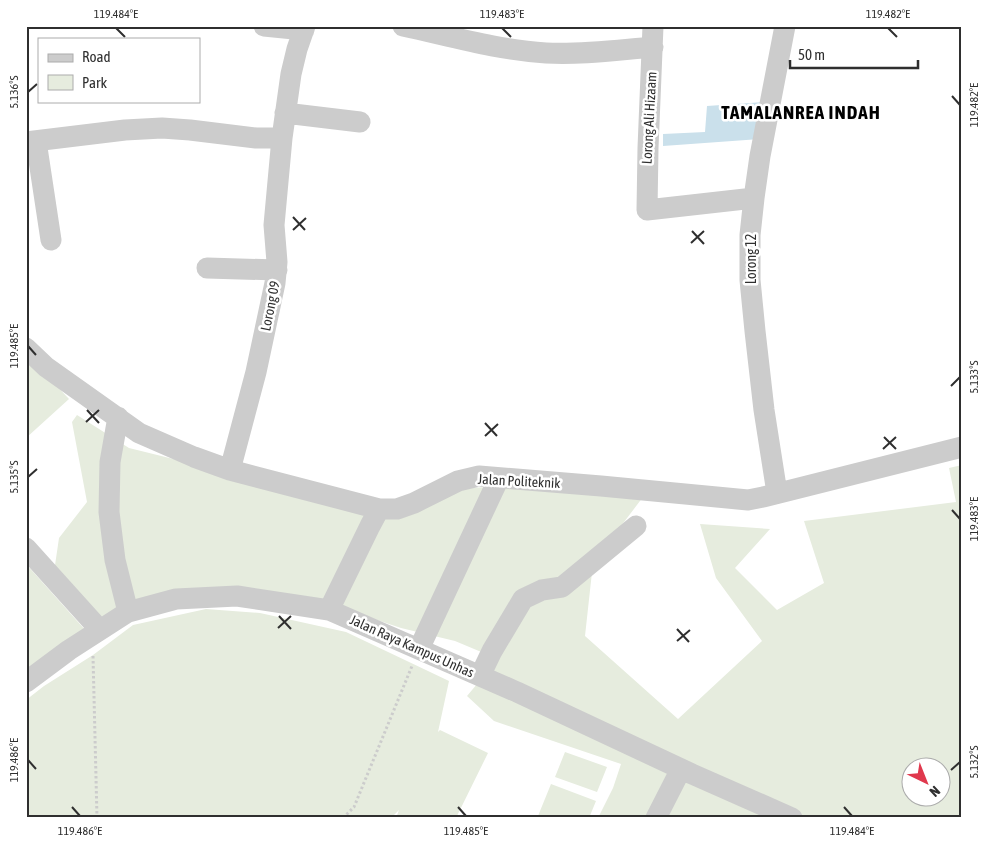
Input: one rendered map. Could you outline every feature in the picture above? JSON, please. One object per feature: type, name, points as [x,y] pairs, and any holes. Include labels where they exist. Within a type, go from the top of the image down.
[{"type":"street","points":[[264,26],[304,28]]},
{"type":"street","points":[[403,26],[522,51],[546,53],[575,53],[652,37]]},
{"type":"street","name":"Lorong 12","points":[[777,493],[764,410],[750,280],[750,235],[754,198],[785,26]]},
{"type":"street","name":"Lorong 09","points":[[230,470],[256,372],[275,283],[277,270],[274,225],[282,138],[291,74],[304,28]]},
{"type":"street","name":"Lorong Ali Hizaam","points":[[652,37],[647,210],[754,198]]},
{"type":"street","points":[[285,113],[360,122]]},
{"type":"street","points":[[51,240],[31,142],[125,130],[162,128],[256,138],[282,138]]},
{"type":"street","points":[[207,268],[277,270]]},
{"type":"street","name":"Jalan Politeknik","points":[[26,348],[46,367],[138,432],[194,457],[230,470],[379,509],[397,509],[414,503],[458,481],[479,476],[495,486],[610,486],[748,500],[962,446]]},
{"type":"street","points":[[118,418],[110,462],[109,512],[115,560],[128,612]]},
{"type":"street","points":[[418,649],[495,486]]},
{"type":"street","points":[[329,610],[379,509]]},
{"type":"street","points":[[480,676],[492,651],[523,599],[542,590],[562,587],[636,526]]},
{"type":"street","points":[[26,548],[96,633]]},
{"type":"street","name":"Jalan Raya Kampus Unhas","points":[[26,682],[69,650],[128,612],[176,599],[237,596],[329,610],[480,676],[792,818]]},
{"type":"street","points":[[656,818],[681,769]]},
{"type":"path","points":[[96,633],[97,818]]},
{"type":"path","points":[[343,818],[354,806],[418,649]]},
{"type":"green space","points":[[26,353],[69,399],[26,438]]},
{"type":"green space","points":[[77,415],[129,448],[226,472],[387,519],[468,488],[529,485],[643,497],[593,563],[585,636],[678,719],[762,641],[716,578],[700,524],[770,529],[735,568],[777,610],[824,583],[804,521],[956,502],[949,468],[962,465],[962,818],[598,818],[613,788],[621,764],[494,721],[467,696],[498,659],[455,641],[401,628],[326,603],[193,594],[102,624],[54,572],[59,538],[87,502],[72,422]]},
{"type":"green space","points":[[26,564],[87,632],[26,675]]},
{"type":"green space","points":[[206,609],[260,613],[346,632],[449,681],[438,732],[440,730],[488,753],[456,818],[396,818],[399,810],[391,818],[26,818],[26,700],[44,686],[93,655],[133,625]]},
{"type":"green space","points":[[565,752],[607,767],[597,792],[555,777]]},
{"type":"green space","points":[[551,784],[596,801],[589,818],[544,818],[538,816]]},
{"type":"water","points":[[765,102],[760,139],[663,146],[663,134],[705,132],[707,106]]},
{"type":"district","name":"TAMALANREA INDAH","points":[[801,112]]}]
